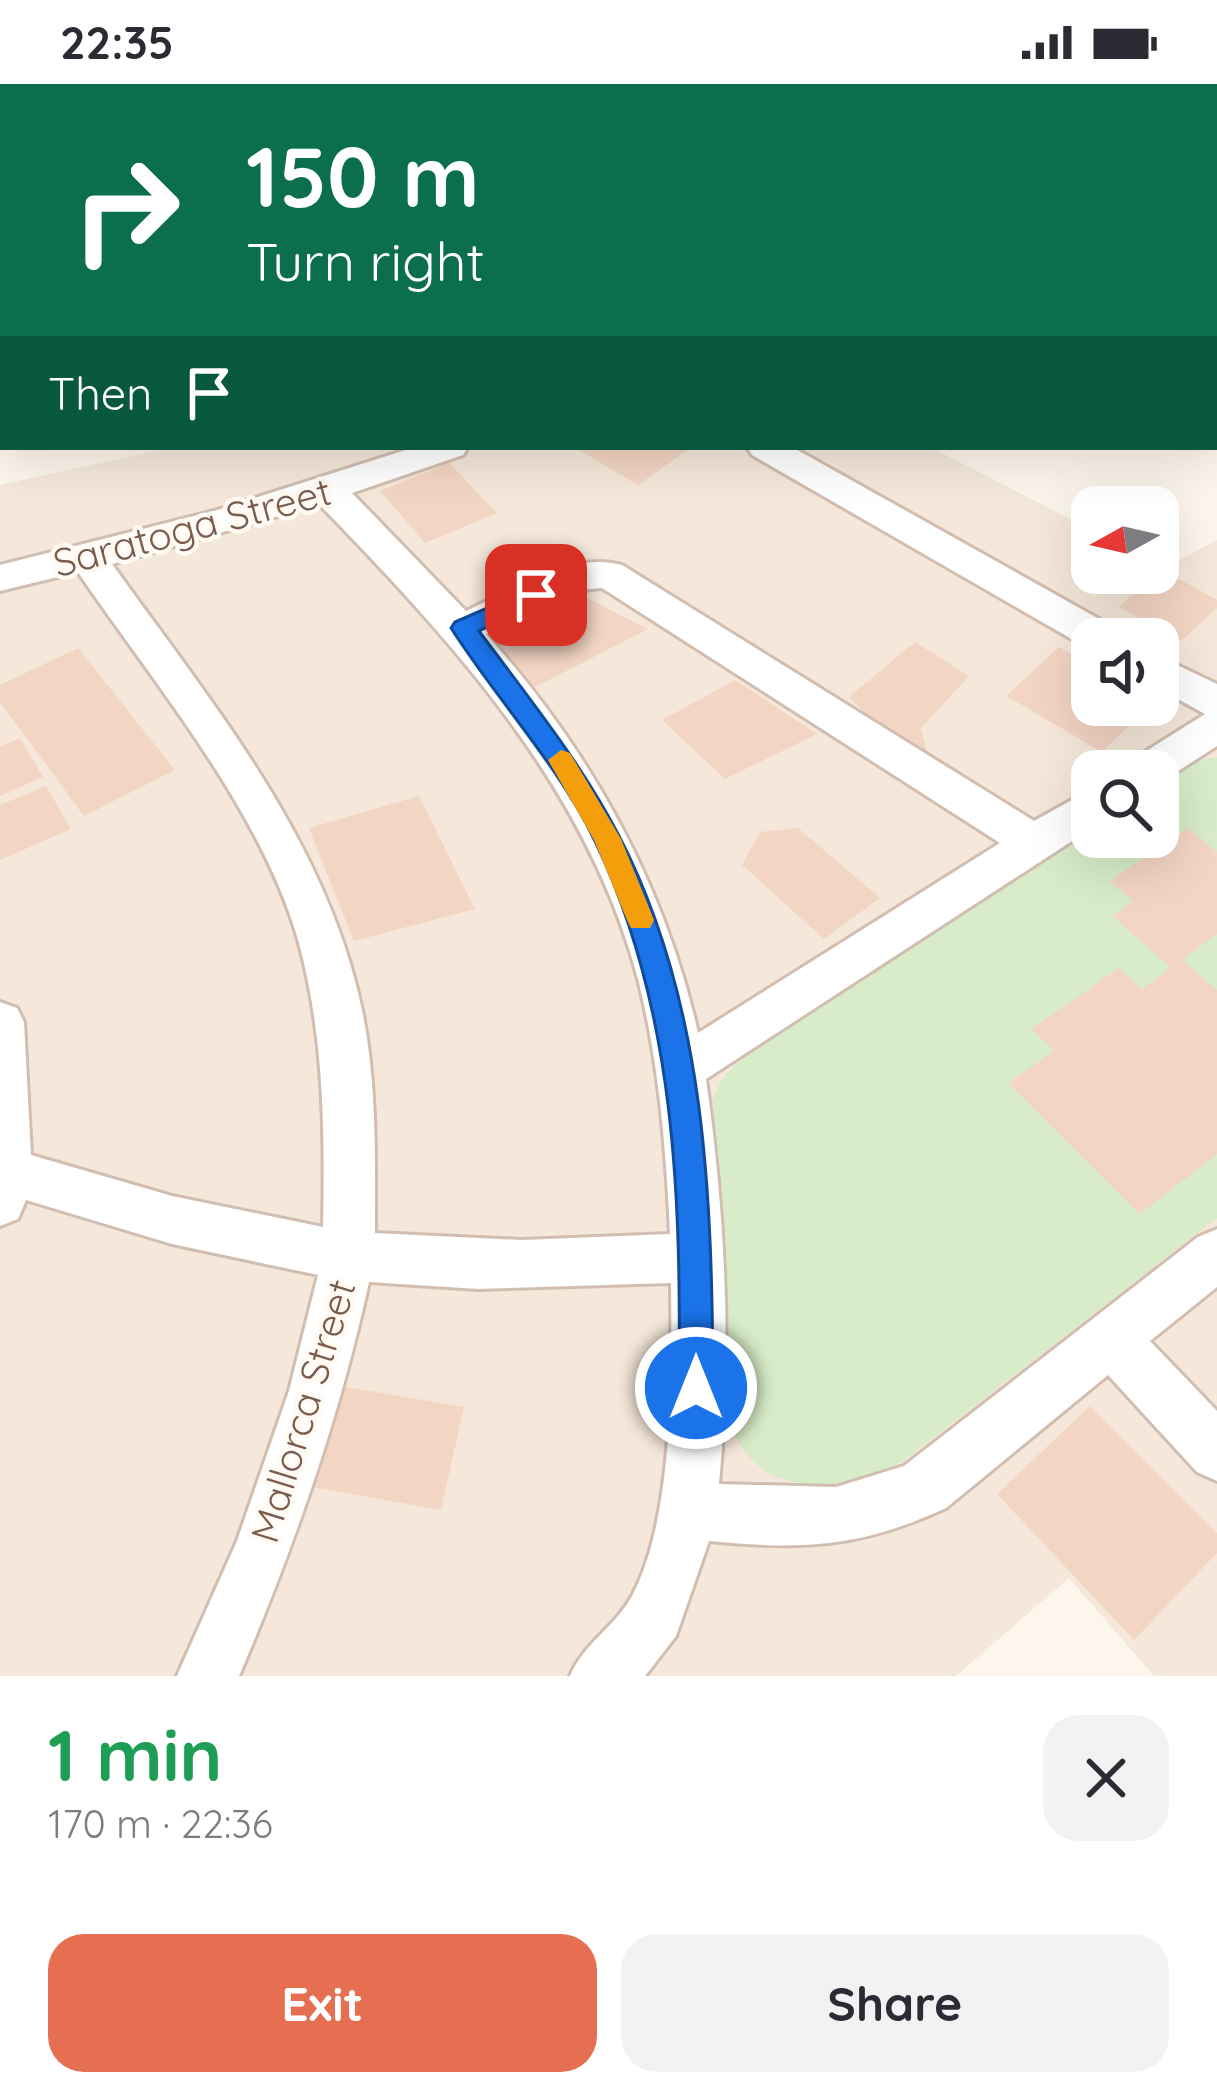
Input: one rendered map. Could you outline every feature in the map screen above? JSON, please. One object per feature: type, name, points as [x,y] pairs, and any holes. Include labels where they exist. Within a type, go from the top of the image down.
[{"type":"street","name":"Saratoga Street","points":[[0,578],[329,492],[442,450]]},
{"type":"street","points":[[770,450],[1071,621]]},
{"type":"street","points":[[329,492],[464,628],[566,766],[607,839],[655,954],[681,1069],[697,1257],[696,1431],[675,1563],[654,1618],[601,1676]]},
{"type":"street","name":"Mallorca Street","points":[[88,558],[253,794],[286,856],[321,939],[342,1042],[350,1135],[349,1256],[317,1390],[264,1548],[208,1676]]},
{"type":"street","points":[[464,628],[573,578],[608,574],[1035,843]]},
{"type":"street","points":[[1179,682],[1217,704]]},
{"type":"street","points":[[1179,750],[1217,726]]},
{"type":"street","points":[[681,1069],[1071,820]]},
{"type":"street","points":[[0,1022],[8,1102],[2,1180],[349,1256],[475,1264],[697,1257]]},
{"type":"street","points":[[686,1510],[837,1519],[884,1509],[926,1486],[1217,1254]]},
{"type":"street","points":[[1112,1340],[1217,1452]]},
{"type":"shaded area","points":[[159,450],[936,450],[1071,519],[1071,594],[1179,594],[1179,560],[1217,540],[1217,1676],[1154,1676],[1069,1578],[956,1676],[0,1676],[0,485]]},
{"type":"green space","points":[[1217,757],[1217,1218],[898,1465],[859,1480],[821,1486],[793,1482],[761,1468],[741,1445],[728,1415],[723,1380],[725,1239],[709,1128],[719,1086],[757,1046],[1071,841],[1071,858],[1179,858],[1179,772]]},
{"type":"building","points":[[579,450],[688,450],[638,485]]},
{"type":"building","points":[[449,463],[497,513],[425,543],[380,491]]},
{"type":"building","points":[[1179,579],[1217,600],[1217,608],[1181,641],[1179,618],[1139,618],[1119,607],[1133,594],[1179,594]]},
{"type":"building","points":[[575,592],[648,629],[535,687],[485,635]]},
{"type":"building","points":[[915,642],[969,676],[921,728],[928,755],[915,762],[849,697]]},
{"type":"building","points":[[1059,647],[1071,654],[1071,726],[1129,726],[1099,750],[1006,696]]},
{"type":"building","points":[[78,648],[175,770],[84,816],[0,702],[0,685]]},
{"type":"building","points":[[735,680],[817,734],[725,779],[662,720]]},
{"type":"building","points":[[20,738],[43,777],[0,796],[0,747]]},
{"type":"building","points":[[46,786],[71,829],[0,860],[0,805]]},
{"type":"building","points":[[419,796],[475,909],[354,941],[309,828]]},
{"type":"building","points":[[798,828],[880,898],[824,939],[742,865],[760,832]]},
{"type":"building","points":[[1188,828],[1217,852],[1217,934],[1182,960],[1217,990],[1217,1154],[1140,1214],[1008,1083],[1054,1051],[1031,1029],[1119,968],[1142,989],[1171,968],[1112,916],[1133,901],[1110,881],[1144,858],[1179,858],[1179,834]]},
{"type":"building","points":[[340,1386],[464,1407],[441,1510],[312,1487]]},
{"type":"building","points":[[1090,1406],[1217,1533],[1217,1553],[1134,1640],[997,1494]]},
{"type":"slow traffic","points":[[561,760],[607,839],[641,920]]},
{"type":"route","points":[[536,595],[464,628],[566,766],[607,839],[655,954],[681,1069],[697,1257],[696,1388]]}]
